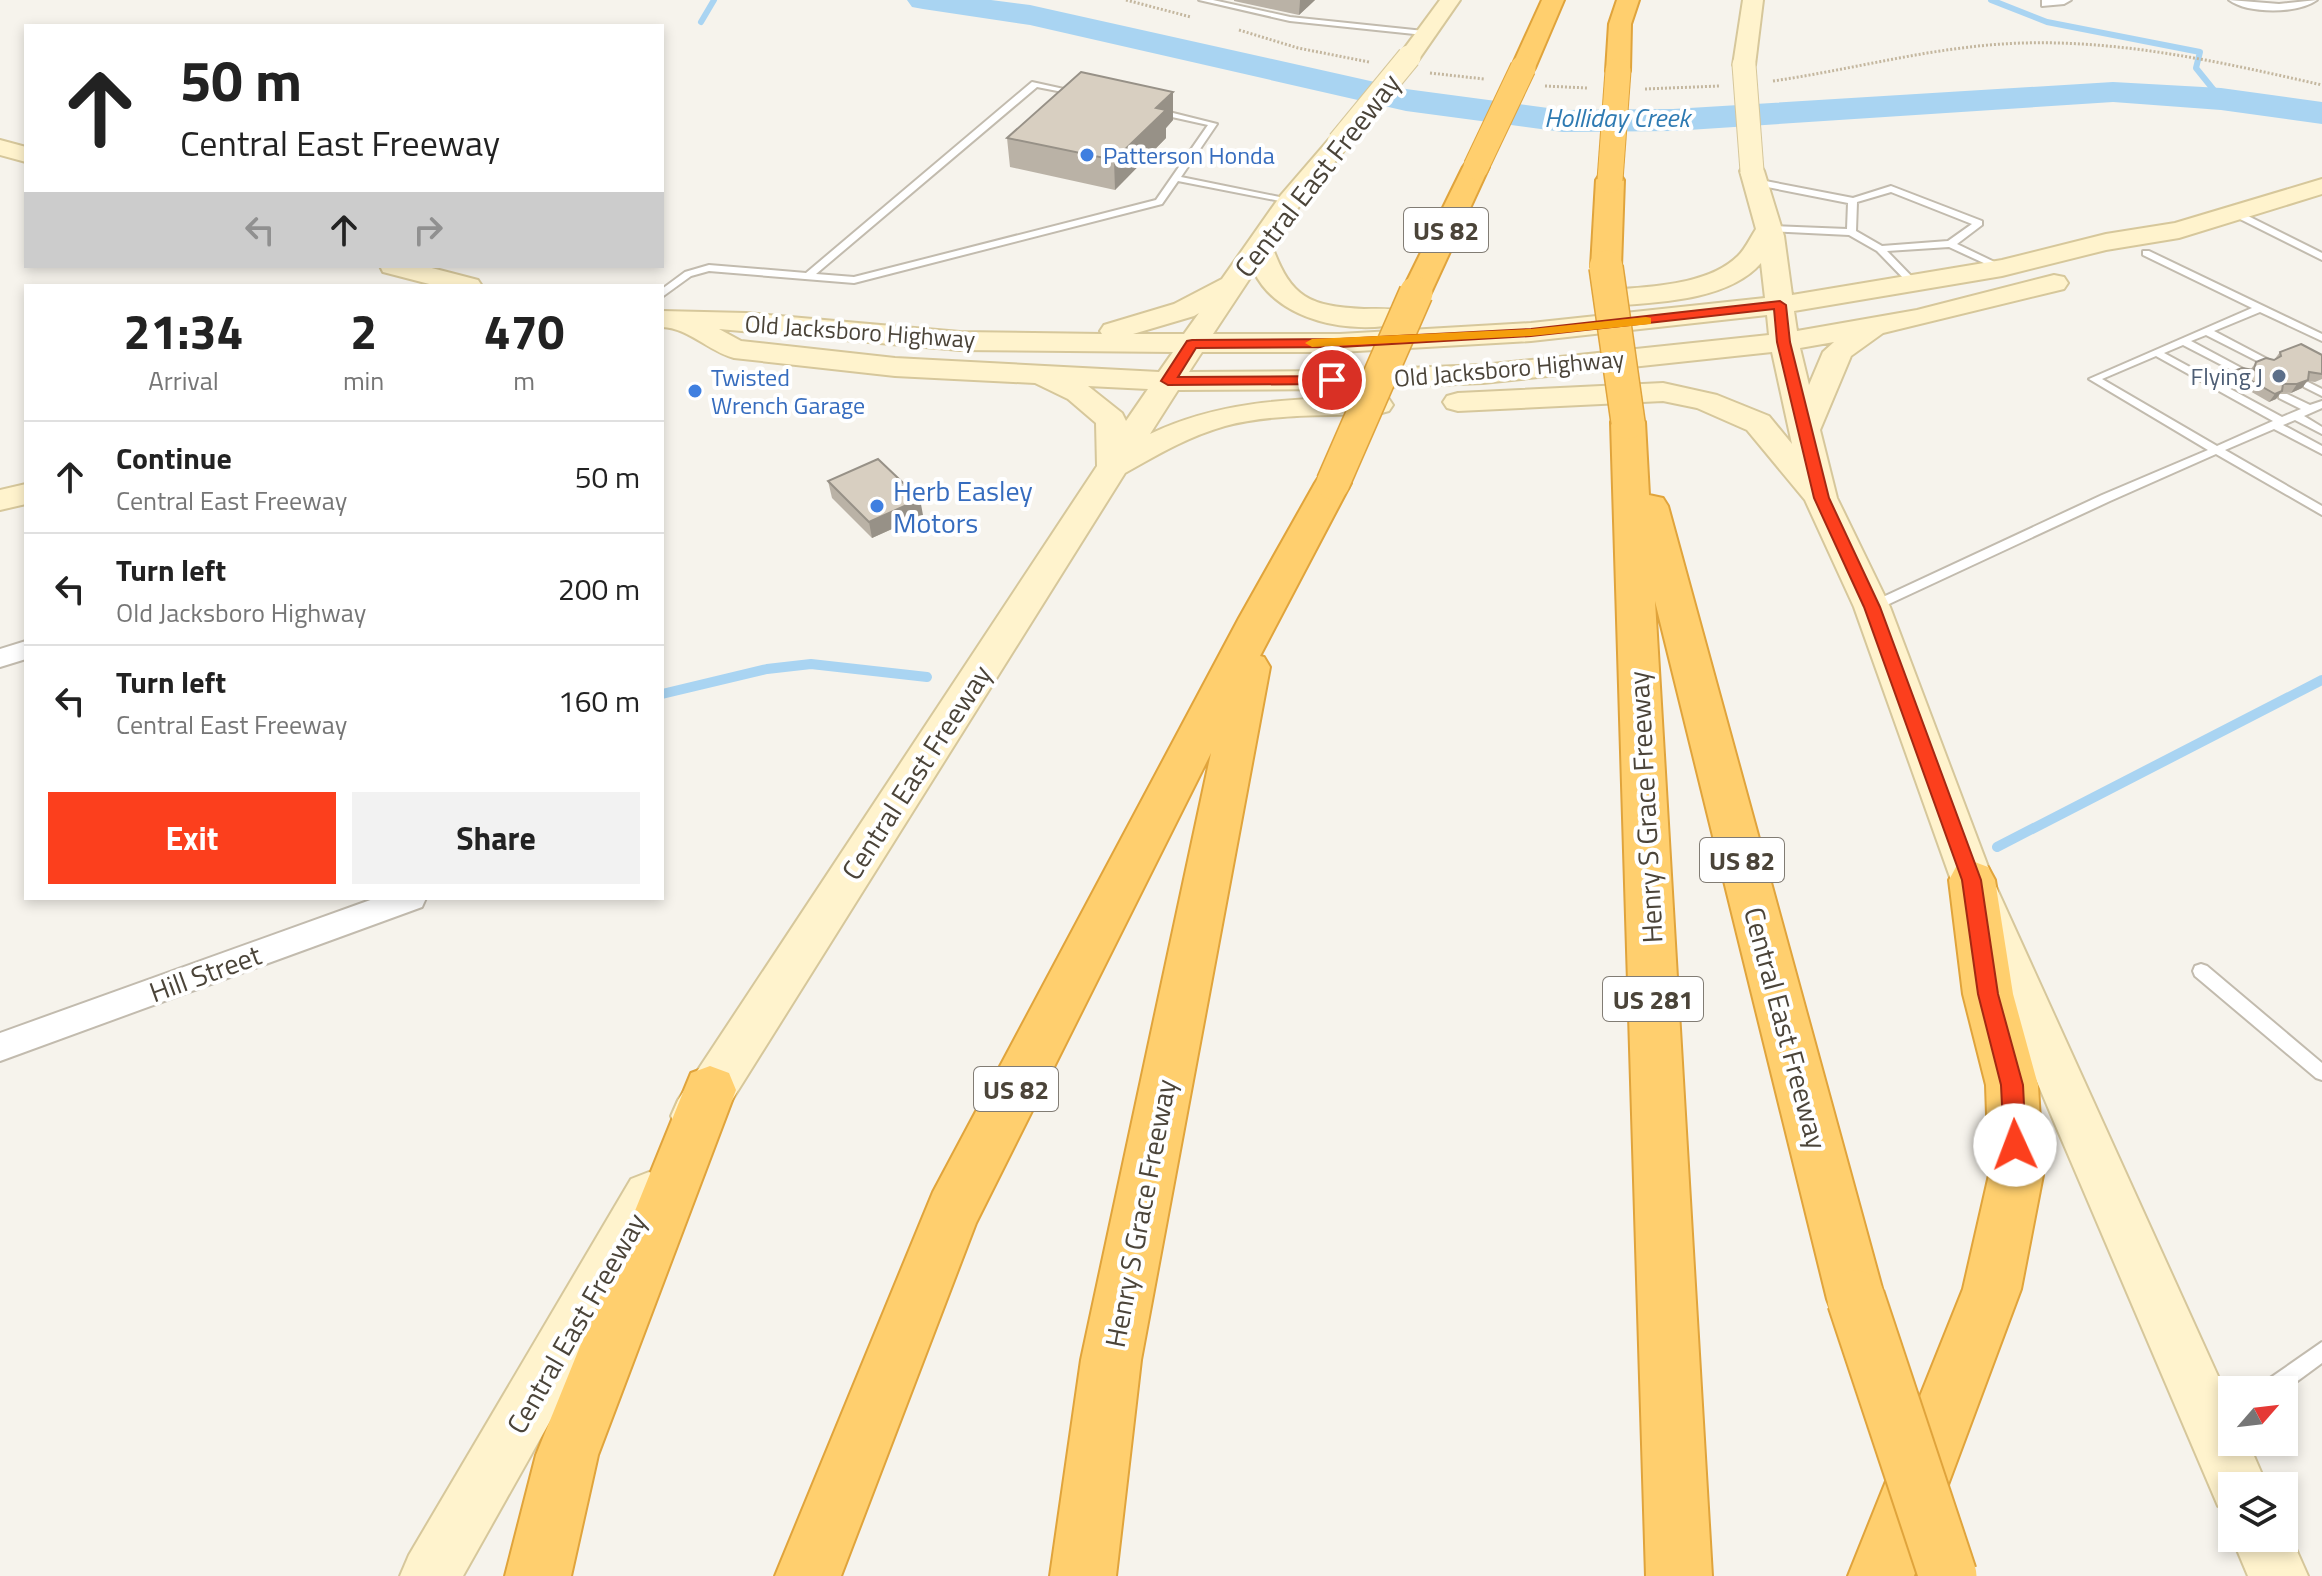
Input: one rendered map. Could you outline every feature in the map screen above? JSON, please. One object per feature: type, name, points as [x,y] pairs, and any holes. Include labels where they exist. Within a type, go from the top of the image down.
[{"type":"highway","name":"US 82","points":[[808,1576],[953,1211],[1259,618],[1333,483],[1416,293],[1553,0]]},
{"type":"highway","name":"Central East Freeway","points":[[1628,0],[1620,24],[1606,267],[1628,422],[1856,1299],[1948,1576]]},
{"type":"highway","name":"Henry S Grace Freeway","points":[[1628,422],[1679,1576]]},
{"type":"highway","name":"Henry S Grace Freeway","points":[[1083,1576],[1111,1360],[1259,618]]},
{"type":"highway","points":[[1881,1576],[1992,1289],[2016,1175],[2012,1085],[1988,994],[1972,880]]},
{"type":"highway","points":[[538,1576],[567,1455],[710,1090]]},
{"type":"main road","name":"Central East Freeway","points":[[430,1576],[710,1090],[1168,381],[1290,200],[1409,57],[1450,0]]},
{"type":"main road","points":[[1753,0],[1744,65],[1753,176],[1770,234],[1782,324],[1821,498],[1872,607],[1972,880],[2218,1414]]},
{"type":"main road","points":[[0,147],[24,154]]},
{"type":"main road","name":"Old Jacksboro Highway","points":[[669,322],[734,349],[895,367],[1168,381],[1332,380],[1483,374],[1782,324],[1902,286],[2002,268],[2106,242],[2179,230],[2321,187]]},
{"type":"main road","name":"Old Jacksboro Highway","points":[[669,322],[746,321],[960,341],[1192,344],[1340,343],[1531,332],[1782,324],[1874,326],[2039,288],[2135,260],[2179,230]]},
{"type":"main road","points":[[1770,234],[1805,268],[1840,285],[1902,286]]},
{"type":"main road","points":[[1539,304],[1661,294],[1710,281],[1744,265],[1770,234]]},
{"type":"main road","points":[[1259,247],[1266,270],[1282,294],[1309,308],[1342,316],[1371,318],[1508,307]]},
{"type":"main road","points":[[400,268],[460,284]]},
{"type":"main road","points":[[1056,342],[1135,327],[1184,310],[1233,284]]},
{"type":"main road","points":[[1806,428],[1838,352],[1874,326]]},
{"type":"main road","points":[[1036,375],[1079,393],[1111,420],[1113,467],[1179,432],[1214,419],[1265,411],[1663,392],[1706,401],[1758,423],[1821,498]]},
{"type":"main road","points":[[0,500],[24,494]]},
{"type":"main road","points":[[2267,1552],[2278,1576]]},
{"type":"street","points":[[2047,3],[2064,0]]},
{"type":"street","points":[[2236,0],[2279,8],[2310,0]]},
{"type":"street","points":[[0,658],[24,651]]},
{"type":"street","name":"Hill Street","points":[[0,1047],[405,900]]},
{"type":"lane","points":[[1203,0],[1290,19],[1424,33]]},
{"type":"lane","points":[[809,275],[1035,84],[1094,97]]},
{"type":"lane","points":[[664,292],[688,274],[709,268],[854,280],[1159,202],[1213,124],[1139,107]]},
{"type":"lane","points":[[1753,176],[1853,201],[1891,189],[1979,223],[1950,244]]},
{"type":"lane","points":[[1175,178],[1290,200]]},
{"type":"lane","points":[[1851,232],[1853,201]]},
{"type":"lane","points":[[2235,213],[2322,257]]},
{"type":"lane","points":[[1770,234],[1851,232],[1880,249],[1902,286]]},
{"type":"lane","points":[[1880,249],[1950,244],[2002,268]]},
{"type":"lane","points":[[2146,253],[2322,338]]},
{"type":"lane","points":[[2261,308],[2094,379],[2322,511]]},
{"type":"lane","points":[[2206,331],[2267,363]]},
{"type":"lane","points":[[2183,341],[2243,373]]},
{"type":"lane","points":[[2157,353],[2322,451]]},
{"type":"lane","points":[[2308,385],[2322,393]]},
{"type":"lane","points":[[2283,396],[2309,409]]},
{"type":"lane","points":[[1872,607],[2322,404]]},
{"type":"lane","points":[[2294,415],[2322,431]]},
{"type":"lane","points":[[2201,971],[2322,1073]]},
{"type":"lane","points":[[2289,1376],[2322,1351]]},
{"type":"path","points":[[2162,53],[2322,85]]},
{"type":"building","points":[[1081,72],[1173,92],[1156,108],[1166,110],[1114,160],[1007,138]]},
{"type":"building","name":"Flying J","points":[[2301,344],[2322,355],[2322,374],[2309,372],[2308,380],[2283,384],[2282,391],[2275,394],[2234,371],[2242,368],[2254,370],[2256,362],[2266,358],[2274,360],[2281,356],[2280,352]]},
{"type":"building","points":[[878,459],[920,499],[869,522],[828,481]]},
{"type":"waterway","points":[[701,22],[714,0]]},
{"type":"waterway","name":"Holliday Creek","points":[[923,0],[1030,15],[1406,100],[1563,121],[1673,120],[2113,92],[2221,99],[2322,113]]},
{"type":"waterway","points":[[1991,0],[2047,22],[2200,52],[2196,68],[2221,99]]},
{"type":"waterway","points":[[664,694],[767,669],[811,664],[927,677]]},
{"type":"waterway","points":[[1997,847],[2322,680]]},
{"type":"slow traffic","points":[[1312,343],[1531,332],[1646,321]]},
{"type":"place","name":"Patterson Honda","points":[[1087,155]]},
{"type":"place","name":"Flying J","points":[[2279,376]]},
{"type":"place","name":"Twisted Wrench Garage","points":[[695,391]]},
{"type":"place","name":"Herb Easley Motors","points":[[877,506]]},
{"type":"route","points":[[1332,380],[1168,381],[1192,344],[1340,343],[1531,332],[1780,305],[1784,342],[1821,498],[1872,607],[1972,880],[1988,994],[2012,1085],[2015,1145]]}]
